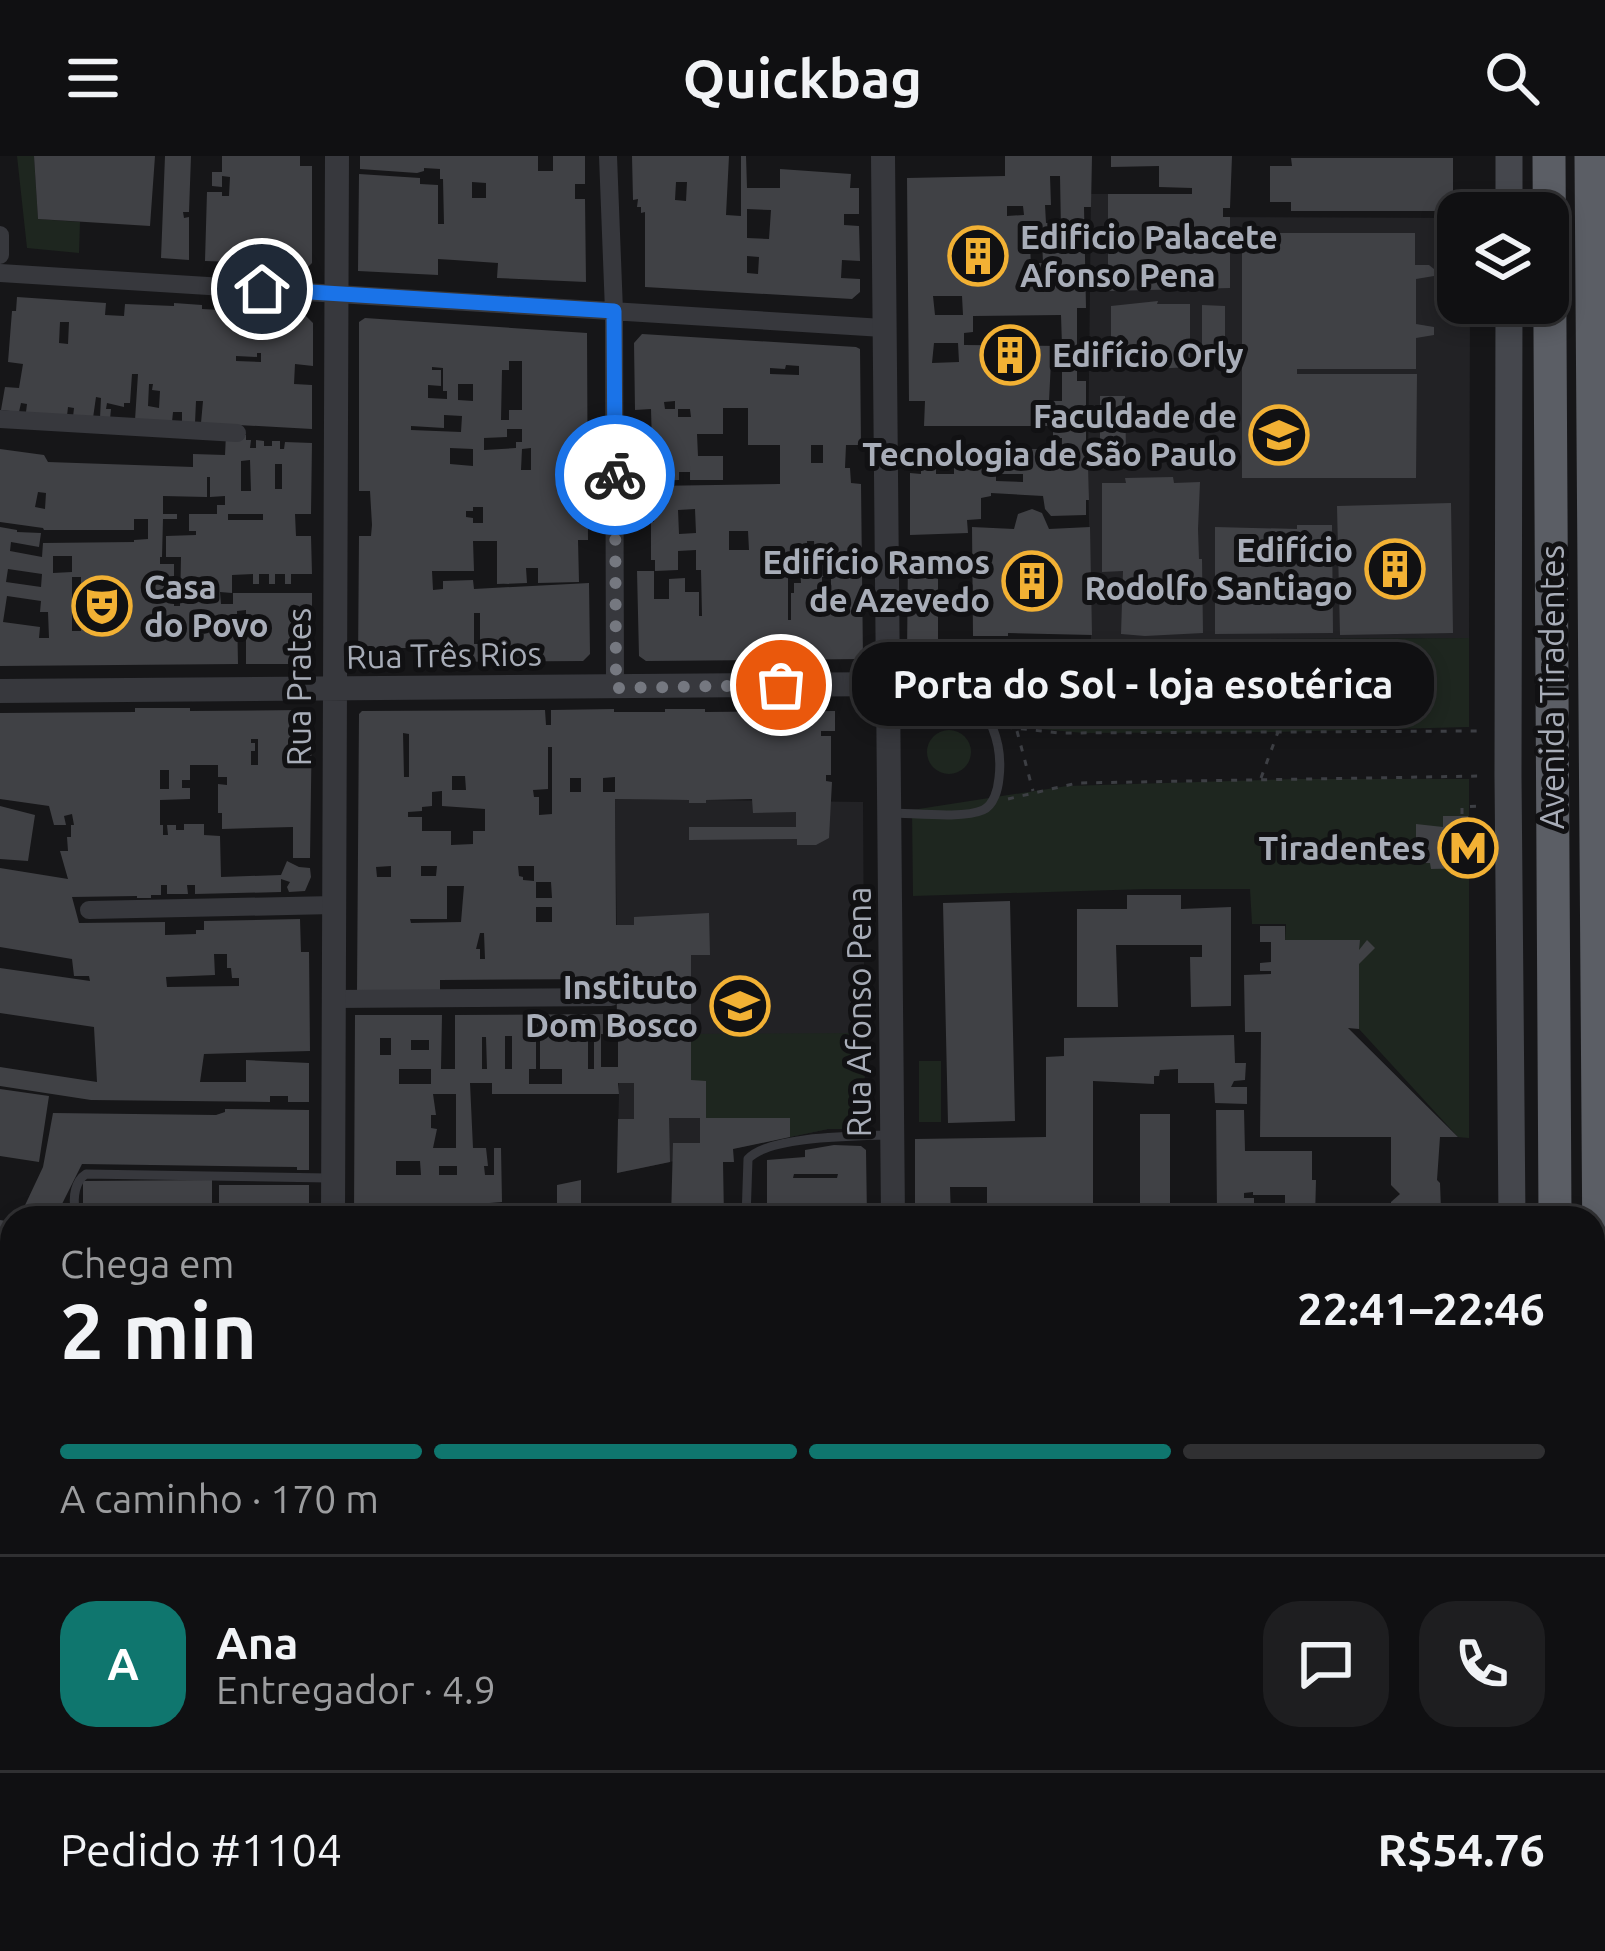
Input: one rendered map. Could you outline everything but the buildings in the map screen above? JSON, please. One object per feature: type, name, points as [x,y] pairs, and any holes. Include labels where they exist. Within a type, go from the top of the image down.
[{"type":"highway","name":"Avenida Tiradentes","points":[[1549,156],[1555,1203]]},
{"type":"highway","name":"Avenida Tiradentes","points":[[1591,156],[1601,861],[1598,1206]]},
{"type":"main road","points":[[1509,156],[1509,192]]},
{"type":"main road","name":"Avenida Tiradentes","points":[[1509,324],[1512,1206]]},
{"type":"street","name":"Rua Prates","points":[[333,1206],[337,156]]},
{"type":"street","points":[[608,156],[614,311],[616,688]]},
{"type":"street","points":[[883,156],[889,678]]},
{"type":"street","points":[[0,235],[0,255]]},
{"type":"street","points":[[0,273],[884,328]]},
{"type":"street","points":[[0,419],[237,433]]},
{"type":"street","name":"Rua Três Rios","points":[[0,691],[616,688],[889,678]]},
{"type":"street","name":"Rua Afonso Pena","points":[[889,678],[886,815],[893,1206]]},
{"type":"street","points":[[89,910],[334,905]]},
{"type":"street","points":[[333,999],[611,997]]},
{"type":"lane","points":[[886,815],[983,810],[999,784],[1000,767],[995,734],[982,707],[959,690],[889,678]]},
{"type":"lane","points":[[746,1206],[748,1160],[757,1150],[828,1137],[893,1135]]},
{"type":"lane","points":[[75,1206],[80,1178],[86,1174],[333,1178]]},
{"type":"lane","points":[[1555,1203],[1598,1186]]},
{"type":"path","points":[[936,696],[963,715],[990,724],[1059,734],[1508,730]]},
{"type":"path","points":[[1016,729],[1034,793]]},
{"type":"path","points":[[1261,780],[1278,732]]},
{"type":"path","points":[[991,803],[1077,783],[1508,776]]},
{"type":"path","points":[[1462,814],[1462,807],[1485,806]]},
{"type":"path","points":[[1462,835],[1462,865]]},
{"type":"shaded area","points":[[17,156],[34,156],[38,219],[80,222],[79,253],[27,248]]},
{"type":"shaded area","name":"Faculdade de Tecnologia de São Paulo","points":[[1091,194],[1192,194],[1192,217],[1437,218],[1437,324],[1470,324],[1469,638],[1091,640]]},
{"type":"shaded area","points":[[1469,638],[1469,727],[1083,733],[990,724],[966,694],[906,667],[906,654],[1091,650],[1091,640]]},
{"type":"shaded area","points":[[949,730],[965,736],[971,752],[965,768],[949,774],[933,768],[927,752],[933,736]]},
{"type":"shaded area","points":[[1469,779],[1469,1138],[1458,1137],[1359,1029],[1359,940],[1285,940],[1286,924],[1252,924],[1250,889],[913,896],[912,810],[1067,786]]},
{"type":"shaded area","name":"Instituto Dom Bosco","points":[[615,799],[863,802],[865,1129],[828,1129],[617,1173]]},
{"type":"shaded area","points":[[864,1033],[865,1129],[828,1129],[790,1137],[790,1118],[706,1118],[705,1082],[691,1080],[691,1034]]},
{"type":"shaded area","points":[[919,1061],[941,1061],[941,1122],[919,1122]]},
{"type":"way so far","points":[[615,475],[616,688],[781,685]]},
{"type":"place","name":"Edificio Palacete Afonso Pena","points":[[978,256]]},
{"type":"place","name":"Edifício Orly","points":[[1010,355]]},
{"type":"place","name":"Faculdade de Tecnologia de São Paulo","points":[[1279,435]]},
{"type":"place","name":"Edifício Rodolfo Santiago","points":[[1395,569]]},
{"type":"place","name":"Edifício Ramos de Azevedo","points":[[1032,581]]},
{"type":"place","name":"Casa do Povo","points":[[102,606]]},
{"type":"place","name":"Porta do Sol - loja esotérica","points":[[781,685]]},
{"type":"place","name":"Tiradentes","points":[[1468,848]]},
{"type":"place","name":"Instituto Dom Bosco","points":[[740,1006]]},
{"type":"route","points":[[262,289],[614,311],[615,475]]}]
